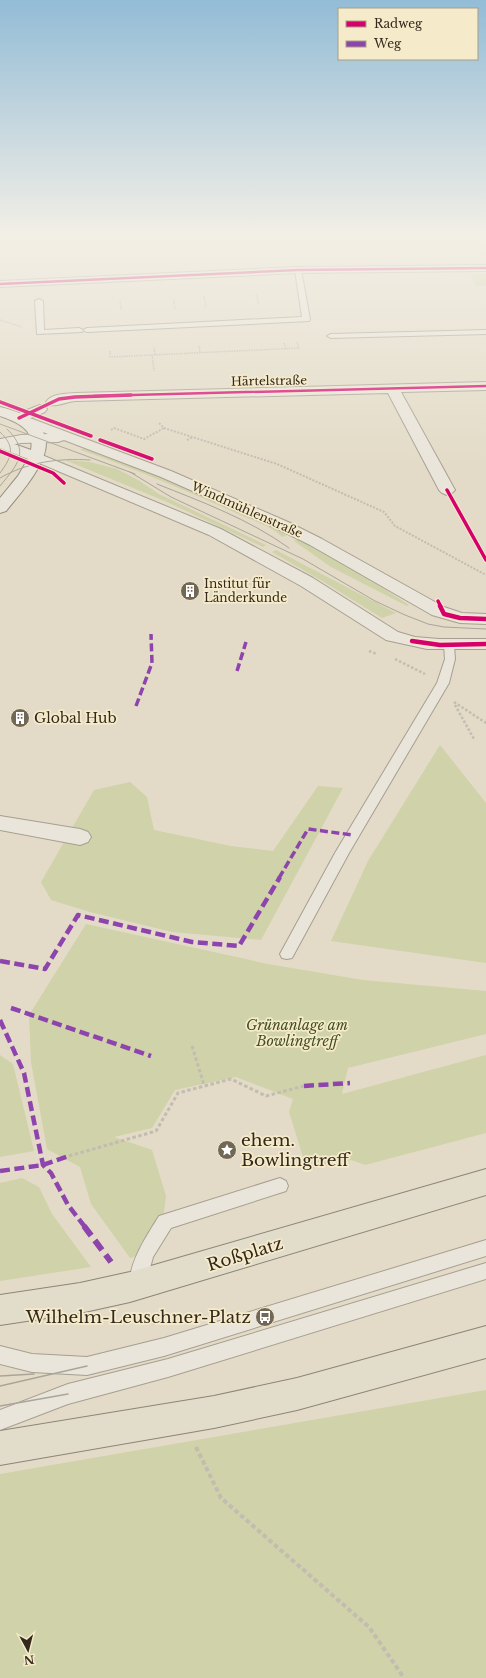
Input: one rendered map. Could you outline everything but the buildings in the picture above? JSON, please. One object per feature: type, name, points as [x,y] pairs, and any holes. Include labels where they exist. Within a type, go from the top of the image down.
[{"type":"main road","name":"Roßplatz","points":[[0,1310],[80,1298],[138,1285],[486,1182]]},
{"type":"main road","points":[[0,1448],[214,1412],[282,1398],[379,1373],[486,1342]]},
{"type":"street","name":"Härtelstraße","points":[[53,402],[61,398],[75,397],[392,388],[448,390],[486,386]]},
{"type":"street","points":[[392,388],[447,490]]},
{"type":"street","points":[[0,508],[30,472],[37,457],[39,447],[35,429],[23,420],[40,408]]},
{"type":"street","name":"Windmühlenstraße","points":[[0,411],[166,474],[282,525],[316,542],[434,610],[449,616],[466,619],[486,619]]},
{"type":"street","points":[[0,443],[13,440],[38,438],[57,438],[81,442]]},
{"type":"street","points":[[0,443],[158,507],[215,532],[307,582],[387,633],[412,641],[450,645],[486,644]]},
{"type":"street","points":[[449,616],[450,645]]},
{"type":"street","points":[[0,823],[80,837]]},
{"type":"lane","points":[[39,311],[40,332],[79,330]]},
{"type":"lane","points":[[87,330],[306,319],[305,311]]},
{"type":"lane","points":[[331,336],[486,332]]},
{"type":"lane","points":[[287,954],[342,853],[443,683],[450,659],[450,645]]},
{"type":"lane","points":[[138,1285],[145,1254],[165,1222],[280,1186]]},
{"type":"lane","points":[[0,1355],[32,1363],[87,1366],[164,1347],[486,1248]]},
{"type":"lane","points":[[0,1420],[68,1394],[162,1370],[486,1271]]},
{"type":"path","points":[[284,342],[286,349]]},
{"type":"path","points":[[110,350],[110,357],[286,349],[298,348],[297,342]]},
{"type":"path","points":[[199,346],[200,353]]},
{"type":"path","points":[[154,348],[155,355]]},
{"type":"path","points":[[152,355],[154,371]]},
{"type":"path","points":[[159,423],[164,428],[277,464],[384,512],[395,526],[486,575]]},
{"type":"path","points":[[111,430],[114,428],[144,439],[164,428]]},
{"type":"path","points":[[187,440],[193,437]]},
{"type":"path","points":[[447,490],[486,560]]},
{"type":"path","points":[[369,651],[382,655]]},
{"type":"path","points":[[389,657],[426,674]]},
{"type":"path","points":[[451,698],[474,739]]},
{"type":"path","points":[[453,702],[486,722]]},
{"type":"path","points":[[192,1046],[204,1086]]},
{"type":"path","points":[[69,1156],[156,1131],[178,1093],[231,1079],[266,1096],[304,1086]]},
{"type":"path","points":[[192,1440],[221,1498],[369,1627],[404,1678]]},
{"type":"green space","points":[[84,448],[170,481],[289,534],[282,537],[267,527],[198,496],[80,450]]},
{"type":"green space","points":[[65,460],[90,462],[117,469],[138,480],[159,494],[266,545],[263,547],[167,502]]},
{"type":"green space","points":[[299,538],[363,575],[409,605],[407,606],[331,567],[294,541]]},
{"type":"green space","points":[[276,550],[396,613],[382,618],[272,552]]},
{"type":"green space","points":[[440,745],[486,803],[486,963],[331,941],[368,861]]},
{"type":"green space","points":[[130,782],[147,797],[154,830],[231,846],[273,851],[318,786],[343,788],[261,940],[172,932],[90,912],[51,900],[41,882],[94,790]]},
{"type":"green space","name":"Grünanlage am Bowlingtreff","points":[[86,924],[268,964],[363,980],[486,991],[486,1034],[348,1068],[342,1094],[486,1055],[486,1133],[365,1165],[351,1160],[307,1170],[289,1112],[293,1099],[236,1077],[175,1090],[152,1128],[114,1137],[152,1150],[166,1196],[159,1250],[130,1258],[91,1204],[80,1167],[47,1149],[31,1062],[29,1015]]},
{"type":"green space","points":[[0,1055],[13,1064],[34,1151],[0,1157]]},
{"type":"green space","points":[[22,1178],[39,1187],[52,1214],[91,1267],[0,1281],[0,1183]]},
{"type":"green space","points":[[486,1390],[486,1678],[0,1678],[0,1474]]},
{"type":"tram line","points":[[0,424],[131,472]]},
{"type":"tram line","points":[[7,429],[14,437],[20,452],[16,465],[10,473]]},
{"type":"tram line","points":[[0,432],[5,437],[10,447],[9,457],[0,473]]},
{"type":"tram line","points":[[10,473],[21,468],[44,462],[90,460]]},
{"type":"tram line","points":[[131,472],[135,474]]},
{"type":"tram line","points":[[131,472],[171,497],[303,559],[375,601],[405,615],[428,624],[444,627],[486,629]]},
{"type":"tram line","points":[[0,478],[10,473]]},
{"type":"tram line","points":[[0,486],[10,473]]},
{"type":"tram line","points":[[157,484],[242,520],[258,528],[289,548]]},
{"type":"tram line","points":[[0,1386],[87,1366]]},
{"type":"tram line","points":[[0,1376],[34,1374]]},
{"type":"tram line","points":[[0,1406],[68,1394]]},
{"type":"marked path","points":[[136,706],[152,663],[151,634]]},
{"type":"marked path","points":[[237,671],[246,642]]},
{"type":"marked path","points":[[0,961],[45,969],[78,915],[192,942],[239,946],[308,829],[353,835]]},
{"type":"marked path","points":[[11,1008],[151,1056]]},
{"type":"marked path","points":[[0,1020],[24,1073],[43,1165],[51,1173],[68,1205],[111,1262]]},
{"type":"marked path","points":[[304,1086],[350,1083]]},
{"type":"marked path","points":[[0,1171],[43,1165],[69,1156]]},
{"type":"cycle path","points":[[19,418],[59,399],[75,397],[486,386]]},
{"type":"cycle path","points":[[0,402],[91,436]]},
{"type":"cycle path","points":[[100,440],[152,459]]},
{"type":"cycle path","points":[[0,451],[53,473],[64,483]]},
{"type":"cycle path","points":[[447,490],[486,560]]},
{"type":"cycle path","points":[[438,601],[444,614],[460,618],[486,619]]},
{"type":"cycle path","points":[[412,641],[440,645],[486,644]]},
{"type":"place","name":"Institut für Länderkunde","points":[[190,591]]},
{"type":"place","name":"Global Hub","points":[[20,718]]},
{"type":"place","name":"ehem. Bowlingtreff","points":[[227,1150]]},
{"type":"place","name":"Wilhelm-Leuschner-Platz","points":[[265,1317]]}]
